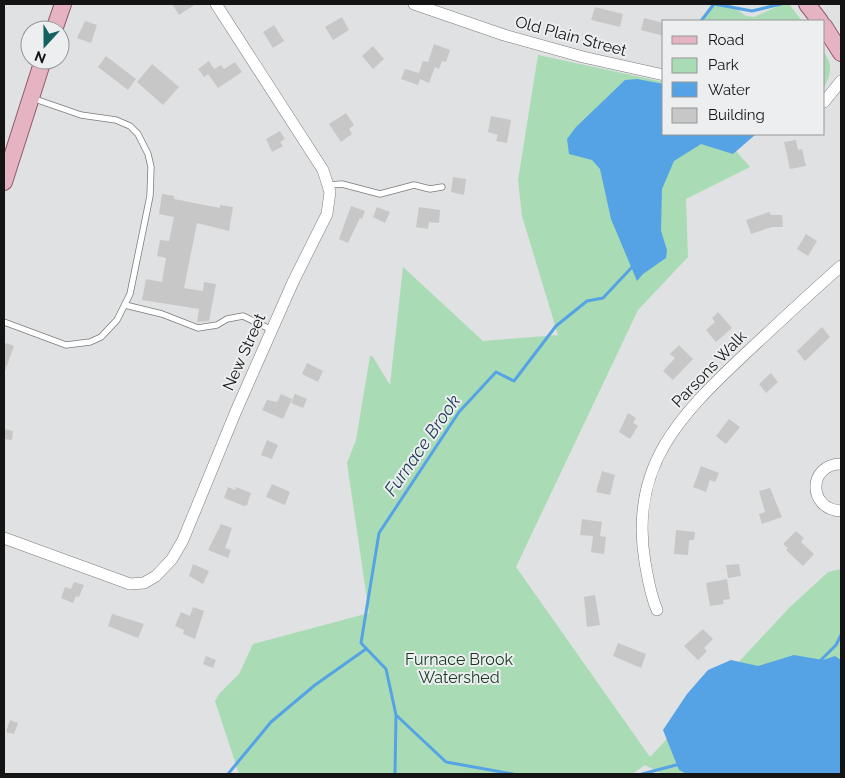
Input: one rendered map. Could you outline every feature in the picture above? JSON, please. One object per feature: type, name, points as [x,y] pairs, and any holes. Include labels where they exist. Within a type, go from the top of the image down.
[{"type":"main road","points":[[57,20],[63,4]]},
{"type":"main road","points":[[807,4],[819,20]]},
{"type":"main road","points":[[825,28],[841,53]]},
{"type":"main road","points":[[4,182],[40,70]]},
{"type":"street","name":"New Street","points":[[4,538],[130,584],[144,583],[156,576],[172,559],[183,540],[224,439],[272,330],[327,214],[330,199],[329,185],[319,163],[216,4]]},
{"type":"street","name":"Old Plain Street","points":[[414,4],[511,37],[662,75]]},
{"type":"street","points":[[825,101],[841,81]]},
{"type":"street","name":"Parsons Walk","points":[[656,610],[648,584],[641,521],[644,492],[657,460],[676,428],[701,396],[782,318],[841,266]]},
{"type":"street","points":[[841,464],[835,464],[823,470],[816,480],[816,491],[823,505],[834,511],[841,511]]},
{"type":"lane","points":[[4,322],[55,342],[78,345],[101,337],[110,330],[125,305],[147,217],[150,196],[151,167],[144,144],[130,126],[116,120],[81,115],[30,98]]},
{"type":"lane","points":[[329,185],[342,184],[380,194],[414,185],[430,189],[442,187]]},
{"type":"lane","points":[[125,305],[162,314],[198,328],[217,325],[227,319],[243,316],[272,330]]},
{"type":"green space","points":[[712,4],[730,4],[746,16],[754,17],[783,4],[789,4],[801,20],[700,20]]},
{"type":"green space","points":[[825,54],[830,65],[825,86]]},
{"type":"green space","name":"Furnace Brook Watershed","points":[[538,55],[662,82],[662,135],[736,151],[750,167],[686,199],[688,257],[638,310],[516,567],[650,757],[789,608],[828,572],[841,569],[841,774],[662,774],[645,765],[632,774],[239,774],[215,701],[219,694],[239,674],[253,644],[369,613],[347,463],[356,440],[370,356],[373,357],[390,385],[403,267],[483,341],[558,335],[522,216],[518,180]]},
{"type":"water","points":[[637,79],[662,84],[662,135],[755,135],[733,154],[701,144],[674,161],[662,189],[661,231],[667,250],[666,258],[643,274],[637,281],[611,219],[600,169],[592,160],[569,154],[567,139],[576,127],[625,80]]},
{"type":"water","points":[[794,655],[823,660],[835,656],[841,660],[841,774],[687,774],[679,770],[663,730],[687,694],[708,670],[731,660],[758,666]]},
{"type":"building","points":[[172,4],[196,4],[179,15]]},
{"type":"building","points":[[595,7],[623,14],[620,27],[591,20]]},
{"type":"building","points":[[342,17],[349,30],[333,40],[325,27]]},
{"type":"building","points":[[644,18],[662,22],[662,35],[641,30]]},
{"type":"building","points":[[85,21],[97,25],[91,43],[77,38]]},
{"type":"building","points":[[274,25],[284,41],[273,48],[263,32]]},
{"type":"building","points":[[434,44],[450,50],[446,62],[442,61],[439,69],[435,67],[429,83],[420,79],[418,85],[401,79],[405,69],[419,73],[423,61],[428,62]]},
{"type":"building","points":[[373,46],[384,59],[373,69],[362,56]]},
{"type":"building","points":[[106,56],[136,79],[128,90],[98,67]]},
{"type":"building","points":[[209,61],[214,69],[221,65],[224,69],[235,62],[242,72],[218,88],[208,74],[204,77],[198,69]]},
{"type":"building","points":[[152,64],[179,87],[163,105],[137,82]]},
{"type":"building","points":[[346,113],[354,125],[349,129],[352,134],[341,142],[329,124]]},
{"type":"building","points":[[491,116],[511,120],[507,143],[496,141],[498,135],[488,132]]},
{"type":"building","points":[[280,131],[285,139],[280,142],[283,146],[272,152],[266,139]]},
{"type":"building","points":[[796,140],[798,150],[802,149],[806,166],[790,169],[784,142]]},
{"type":"building","points":[[453,177],[466,179],[464,195],[451,192]]},
{"type":"building","points":[[162,194],[174,196],[174,199],[220,208],[220,205],[233,207],[229,231],[197,223],[184,288],[203,291],[204,282],[216,284],[209,321],[197,322],[199,309],[142,300],[146,279],[162,282],[166,258],[157,256],[160,240],[169,241],[174,217],[159,214]]},
{"type":"building","points":[[351,206],[365,211],[348,243],[339,239]]},
{"type":"building","points":[[377,207],[390,212],[385,223],[373,217]]},
{"type":"building","points":[[419,207],[440,210],[439,223],[429,222],[428,229],[416,227]]},
{"type":"building","points":[[769,212],[771,215],[782,215],[783,227],[772,227],[751,234],[746,220]]},
{"type":"building","points":[[806,234],[817,241],[808,256],[797,249]]},
{"type":"building","points":[[718,312],[732,328],[716,342],[706,330],[715,322],[712,318]]},
{"type":"building","points":[[822,327],[830,337],[805,361],[797,351]]},
{"type":"building","points":[[6,343],[14,346],[5,371],[4,349]]},
{"type":"building","points":[[679,345],[693,359],[673,380],[663,371],[675,358],[670,354]]},
{"type":"building","points":[[307,363],[323,371],[318,382],[302,374]]},
{"type":"building","points":[[771,373],[778,382],[766,393],[759,384]]},
{"type":"building","points":[[281,394],[292,399],[283,419],[262,410],[267,400],[277,402]]},
{"type":"building","points":[[295,394],[307,399],[303,408],[291,403]]},
{"type":"building","points":[[628,413],[636,418],[633,423],[638,426],[630,439],[619,432]]},
{"type":"building","points":[[729,419],[740,427],[726,444],[716,436]]},
{"type":"building","points":[[4,429],[13,431],[12,440],[4,439]]},
{"type":"building","points":[[267,440],[278,445],[272,459],[261,455]]},
{"type":"building","points":[[701,466],[719,473],[715,482],[710,480],[706,492],[693,487]]},
{"type":"building","points":[[602,471],[615,475],[610,495],[596,492]]},
{"type":"building","points":[[272,484],[290,492],[285,505],[266,497]]},
{"type":"building","points":[[228,487],[235,490],[236,487],[251,493],[247,505],[244,506],[224,498]]},
{"type":"building","points":[[770,488],[782,517],[762,524],[759,514],[765,512],[759,491]]},
{"type":"building","points":[[582,519],[602,522],[600,536],[606,537],[604,554],[591,552],[593,536],[580,535]]},
{"type":"building","points":[[221,524],[232,528],[225,548],[231,550],[228,558],[208,550]]},
{"type":"building","points":[[676,530],[695,532],[694,540],[689,540],[688,555],[674,554]]},
{"type":"building","points":[[796,531],[804,538],[801,542],[814,554],[803,566],[786,550],[788,548],[783,544]]},
{"type":"building","points":[[193,564],[209,571],[203,584],[189,576]]},
{"type":"building","points":[[739,564],[741,576],[728,578],[726,565]]},
{"type":"building","points":[[727,579],[730,599],[723,600],[724,604],[710,606],[706,583]]},
{"type":"building","points":[[74,582],[84,585],[79,597],[76,596],[73,603],[61,598],[65,587],[71,589]]},
{"type":"building","points":[[595,595],[600,625],[587,627],[584,597]]},
{"type":"building","points":[[193,607],[204,611],[195,639],[183,634],[184,630],[175,626],[181,612],[190,616]]},
{"type":"building","points":[[112,614],[144,624],[138,638],[108,626]]},
{"type":"building","points":[[703,629],[713,639],[704,648],[707,651],[698,660],[684,646]]},
{"type":"building","points":[[618,643],[646,654],[641,668],[613,656]]},
{"type":"building","points":[[206,656],[216,660],[213,668],[203,664]]},
{"type":"building","points":[[10,720],[18,723],[14,734],[6,732]]},
{"type":"waterway","points":[[714,4],[752,11],[781,4]]},
{"type":"waterway","name":"Furnace Brook","points":[[702,20],[714,4]]},
{"type":"waterway","name":"Furnace Brook","points":[[395,774],[396,715],[386,669],[361,643],[379,533],[459,412],[496,372],[514,381],[556,326],[587,301],[603,298],[634,265]]},
{"type":"waterway","points":[[820,661],[836,645],[841,635]]},
{"type":"waterway","points":[[228,774],[271,722],[315,685],[366,649]]},
{"type":"waterway","points":[[396,715],[446,762],[513,774]]},
{"type":"waterway","points":[[642,774],[680,764]]}]
